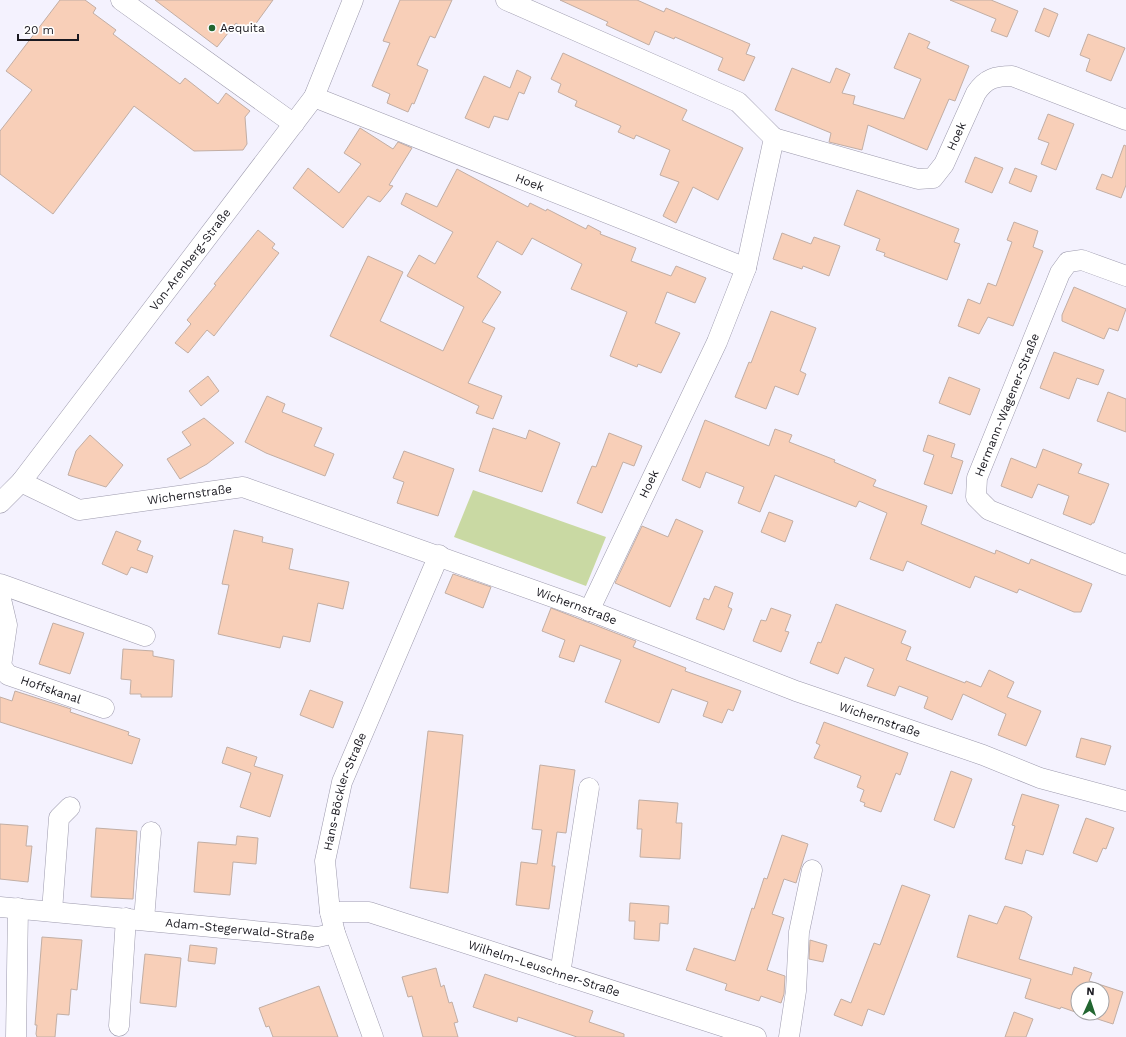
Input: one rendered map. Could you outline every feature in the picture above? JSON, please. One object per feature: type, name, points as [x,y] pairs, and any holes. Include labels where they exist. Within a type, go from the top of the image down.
[{"type":"street","points":[[121,0],[294,124]]},
{"type":"street","name":"Von-Arenberg-Straße","points":[[0,503],[21,482],[314,97],[353,0]]},
{"type":"street","name":"Hoek","points":[[506,0],[738,102],[774,138],[918,179],[932,178],[944,164],[976,92],[982,83],[995,76],[1012,76],[1126,120]]},
{"type":"street","name":"Hoek","points":[[314,97],[746,268]]},
{"type":"street","name":"Hoek","points":[[589,611],[717,342],[746,268],[774,138]]},
{"type":"street","name":"Hermann-Wagener-Straße","points":[[1126,276],[1082,260],[1068,262],[1060,273],[977,478],[976,497],[989,510],[1126,565]]},
{"type":"street","name":"Wichernstraße","points":[[21,482],[79,510],[243,487],[439,556],[589,611],[796,691],[983,755],[1040,778],[1126,801]]},
{"type":"street","name":"Hans-Böckler-Straße","points":[[373,1037],[335,933],[330,912],[325,861],[342,782],[439,556]]},
{"type":"street","points":[[0,584],[145,636]]},
{"type":"street","name":"Hoffskanal","points":[[0,596],[7,625],[1,666],[8,675],[104,708]]},
{"type":"street","points":[[560,974],[589,788]]},
{"type":"street","points":[[52,911],[59,818],[70,807]]},
{"type":"street","points":[[119,1026],[135,919],[151,832]]},
{"type":"street","points":[[789,1037],[796,991],[799,932],[812,870]]},
{"type":"street","name":"Adam-Stegerwald-Straße","points":[[16,1037],[9,907],[318,937],[335,933]]},
{"type":"street","name":"Wilhelm-Leuschner-Straße","points":[[330,912],[369,912],[756,1037]]},
{"type":"green space","points":[[473,490],[606,537],[586,586],[454,537]]},
{"type":"building","points":[[60,0],[85,0],[96,8],[93,13],[116,30],[113,34],[180,84],[185,78],[218,104],[226,93],[250,111],[245,117],[247,144],[243,150],[194,151],[134,106],[53,214],[0,174],[0,131],[32,90],[6,71]]},
{"type":"building","name":"Aequita","points":[[155,0],[273,0],[249,33],[236,23],[217,47]]},
{"type":"building","points":[[400,0],[452,0],[435,38],[430,36],[417,65],[428,70],[414,104],[412,103],[408,112],[387,103],[390,94],[372,86],[390,43],[383,41]]},
{"type":"building","points":[[560,0],[637,0],[664,12],[666,8],[750,44],[746,54],[755,57],[744,81],[718,70],[723,58],[675,37],[674,39],[655,31],[649,45],[606,25],[608,22]]},
{"type":"building","points":[[950,0],[991,0],[1018,11],[1007,37],[991,31],[996,19]]},
{"type":"building","points":[[1044,8],[1058,14],[1049,37],[1035,31]]},
{"type":"building","points":[[909,33],[930,42],[927,48],[969,66],[955,101],[949,99],[927,150],[868,125],[862,150],[829,142],[831,133],[775,110],[792,68],[830,83],[836,68],[850,74],[842,93],[855,96],[853,104],[904,119],[921,79],[894,68]]},
{"type":"building","points":[[1088,34],[1125,48],[1111,81],[1086,71],[1090,59],[1080,55]]},
{"type":"building","points":[[563,53],[687,110],[682,120],[743,148],[718,200],[693,187],[676,223],[663,216],[679,182],[660,175],[670,150],[636,135],[634,139],[618,132],[621,126],[575,106],[577,101],[558,92],[561,84],[551,79]]},
{"type":"building","points":[[517,70],[531,77],[524,94],[519,92],[508,120],[494,116],[489,128],[465,118],[484,76],[510,88]]},
{"type":"building","points":[[1048,114],[1074,124],[1056,170],[1041,164],[1049,143],[1038,139]]},
{"type":"building","points":[[360,128],[393,149],[398,142],[412,148],[389,185],[393,186],[380,202],[368,196],[343,228],[293,188],[308,168],[339,193],[361,164],[344,153]]},
{"type":"building","points":[[1124,145],[1126,146],[1126,185],[1121,198],[1096,189],[1102,174],[1112,178]]},
{"type":"building","points":[[975,157],[1003,168],[992,193],[965,182]]},
{"type":"building","points":[[1015,168],[1037,176],[1031,192],[1009,183]]},
{"type":"building","points":[[457,169],[528,207],[530,203],[546,211],[547,209],[586,229],[588,225],[601,232],[600,234],[636,248],[631,261],[671,276],[676,266],[706,278],[695,303],[667,292],[655,323],[680,333],[661,373],[638,364],[637,367],[610,356],[627,312],[571,289],[582,264],[532,238],[522,255],[497,241],[477,277],[501,292],[482,322],[495,328],[468,383],[502,396],[493,419],[476,413],[479,406],[330,336],[368,256],[403,272],[380,321],[443,351],[464,307],[407,276],[419,255],[435,264],[453,232],[401,204],[406,193],[437,207]]},
{"type":"building","points":[[857,190],[959,229],[954,242],[960,244],[947,280],[884,256],[885,253],[876,250],[880,239],[844,225]]},
{"type":"building","points":[[1014,222],[1038,231],[1033,247],[1043,251],[1013,326],[988,317],[979,334],[958,326],[968,299],[980,304],[988,283],[996,286],[1012,242],[1007,240]]},
{"type":"building","points":[[258,230],[275,244],[272,248],[279,253],[214,336],[207,330],[188,353],[175,343],[191,324],[187,320]]},
{"type":"building","points":[[782,233],[811,244],[814,237],[840,246],[829,276],[803,266],[802,269],[773,259]]},
{"type":"building","points":[[1074,287],[1126,309],[1118,331],[1109,328],[1104,339],[1062,321],[1062,315]]},
{"type":"building","points":[[771,311],[816,328],[800,371],[806,374],[798,395],[775,386],[766,409],[735,397],[749,362],[751,363]]},
{"type":"building","points":[[1054,352],[1104,370],[1098,385],[1077,378],[1069,399],[1040,388]]},
{"type":"building","points":[[208,376],[219,391],[201,406],[189,391]]},
{"type":"building","points":[[949,377],[980,389],[970,415],[939,403]]},
{"type":"building","points":[[1108,392],[1126,399],[1126,432],[1097,421]]},
{"type":"building","points":[[267,396],[285,404],[282,412],[322,428],[314,446],[334,454],[325,476],[266,453],[245,442]]},
{"type":"building","points":[[204,418],[234,443],[207,464],[180,479],[167,459],[191,445],[182,432]]},
{"type":"building","points":[[705,420],[769,446],[775,429],[792,435],[789,442],[835,460],[834,462],[876,480],[873,486],[927,506],[921,524],[995,554],[996,550],[1029,564],[1031,559],[1092,584],[1081,612],[1074,612],[1019,589],[1017,593],[975,576],[970,588],[907,561],[903,571],[870,559],[887,513],[859,501],[856,507],[775,475],[760,512],[738,503],[744,487],[706,472],[700,488],[682,480]]},
{"type":"building","points":[[493,428],[526,439],[529,430],[560,443],[542,492],[479,471]]},
{"type":"building","points":[[609,433],[642,446],[634,466],[623,462],[602,513],[577,503],[592,466],[596,467]]},
{"type":"building","points":[[90,435],[123,465],[106,487],[68,475],[76,451]]},
{"type":"building","points":[[928,435],[955,444],[951,457],[963,461],[952,494],[924,484],[934,455],[923,451]]},
{"type":"building","points":[[1043,449],[1082,464],[1078,473],[1109,484],[1094,523],[1091,525],[1063,514],[1069,496],[1038,484],[1032,498],[1001,486],[1011,458],[1036,468]]},
{"type":"building","points":[[404,451],[454,469],[438,516],[397,503],[404,482],[393,478]]},
{"type":"building","points":[[769,512],[793,521],[785,542],[761,532]]},
{"type":"building","points":[[676,519],[703,531],[670,607],[615,583],[642,526],[668,537]]},
{"type":"building","points":[[234,530],[263,537],[262,542],[293,549],[289,569],[349,582],[343,609],[318,603],[310,642],[283,636],[280,648],[218,634],[229,585],[222,584]]},
{"type":"building","points":[[116,531],[141,541],[137,550],[153,556],[147,573],[131,567],[127,575],[102,564]]},
{"type":"building","points":[[453,574],[491,587],[483,608],[445,593]]},
{"type":"building","points":[[715,586],[733,593],[728,607],[732,609],[724,630],[696,619],[704,598],[709,600]]},
{"type":"building","points":[[836,604],[906,631],[901,643],[911,647],[906,660],[965,683],[966,681],[981,687],[989,670],[1014,682],[1007,697],[1041,711],[1026,746],[998,735],[1006,714],[963,694],[952,720],[924,708],[928,697],[899,686],[895,696],[867,686],[874,669],[845,657],[838,674],[810,663],[818,642],[821,643]]},
{"type":"building","points":[[551,608],[636,641],[633,647],[686,668],[685,671],[741,691],[733,711],[728,709],[722,723],[703,716],[708,702],[672,689],[659,723],[605,702],[621,660],[580,645],[574,662],[559,657],[565,640],[542,631]]},
{"type":"building","points":[[771,608],[791,615],[785,631],[789,632],[781,652],[753,641],[761,620],[766,621]]},
{"type":"building","points":[[53,623],[84,633],[70,674],[39,664]]},
{"type":"building","points":[[123,649],[153,651],[153,656],[174,660],[172,697],[141,697],[141,694],[130,694],[131,680],[121,679]]},
{"type":"building","points":[[310,690],[343,702],[333,728],[300,715]]},
{"type":"building","points":[[15,691],[71,709],[70,712],[129,732],[128,735],[140,739],[132,764],[0,722],[0,697],[12,701]]},
{"type":"building","points":[[824,722],[908,753],[900,775],[896,773],[881,812],[864,806],[865,803],[860,801],[864,790],[857,787],[861,776],[814,758],[820,745],[816,743]]},
{"type":"building","points":[[428,731],[463,735],[448,893],[410,888]]},
{"type":"building","points":[[1081,738],[1111,746],[1105,765],[1076,757]]},
{"type":"building","points":[[227,747],[257,757],[254,766],[283,775],[270,817],[240,807],[251,773],[222,763]]},
{"type":"building","points":[[540,765],[575,770],[566,833],[557,832],[552,866],[555,866],[549,909],[516,905],[521,862],[537,864],[542,830],[532,829]]},
{"type":"building","points":[[951,771],[972,779],[954,828],[934,820]]},
{"type":"building","points":[[1022,794],[1059,805],[1043,855],[1026,850],[1022,864],[1005,859],[1015,826],[1012,825]]},
{"type":"building","points":[[639,800],[678,803],[676,823],[682,823],[680,859],[640,857],[642,829],[637,829]]},
{"type":"building","points":[[1086,818],[1114,828],[1106,849],[1103,848],[1097,862],[1073,853]]},
{"type":"building","points":[[0,824],[28,826],[26,846],[32,846],[28,882],[0,879]]},
{"type":"building","points":[[96,828],[137,831],[133,899],[91,897]]},
{"type":"building","points":[[782,835],[808,844],[796,883],[784,879],[772,914],[784,918],[767,970],[785,976],[784,994],[781,1003],[761,996],[759,1001],[725,990],[727,984],[686,970],[694,948],[735,961],[752,908],[754,909],[764,878],[767,879]]},
{"type":"building","points":[[237,836],[258,838],[256,864],[233,862],[230,895],[194,892],[198,842],[236,845]]},
{"type":"building","points":[[902,885],[930,895],[884,1015],[868,1009],[862,1026],[834,1015],[841,999],[851,1003],[874,943],[880,945]]},
{"type":"building","points":[[630,903],[669,906],[668,924],[660,923],[659,941],[634,939],[635,921],[629,921]]},
{"type":"building","points":[[1005,906],[1025,912],[1032,917],[1019,959],[1072,975],[1074,967],[1092,973],[1089,981],[1070,981],[1070,1010],[1061,1007],[1060,1009],[1025,998],[1031,979],[957,957],[969,915],[997,924]]},
{"type":"building","points":[[42,937],[82,940],[77,990],[71,989],[69,1015],[57,1014],[55,1037],[37,1037],[36,1034],[37,1025],[35,1025]]},
{"type":"building","points":[[810,940],[827,945],[823,962],[809,959]]},
{"type":"building","points":[[190,945],[217,948],[215,964],[188,961]]},
{"type":"building","points":[[145,954],[181,958],[176,1007],[140,1003]]},
{"type":"building","points":[[436,968],[441,987],[444,985],[449,1003],[452,1002],[458,1022],[454,1023],[458,1037],[423,1037],[412,996],[408,997],[402,977]]},
{"type":"building","points":[[485,974],[593,1011],[589,1022],[624,1034],[624,1037],[577,1037],[518,1017],[517,1022],[473,1007]]},
{"type":"building","points":[[319,986],[338,1037],[273,1037],[269,1026],[266,1027],[259,1008]]},
{"type":"building","points":[[1110,988],[1123,992],[1113,1024],[1104,1021],[1110,1021]]},
{"type":"building","points":[[1014,1012],[1033,1019],[1026,1037],[1005,1037]]},
{"type":"place","name":"Aequita","points":[[212,28]]}]
